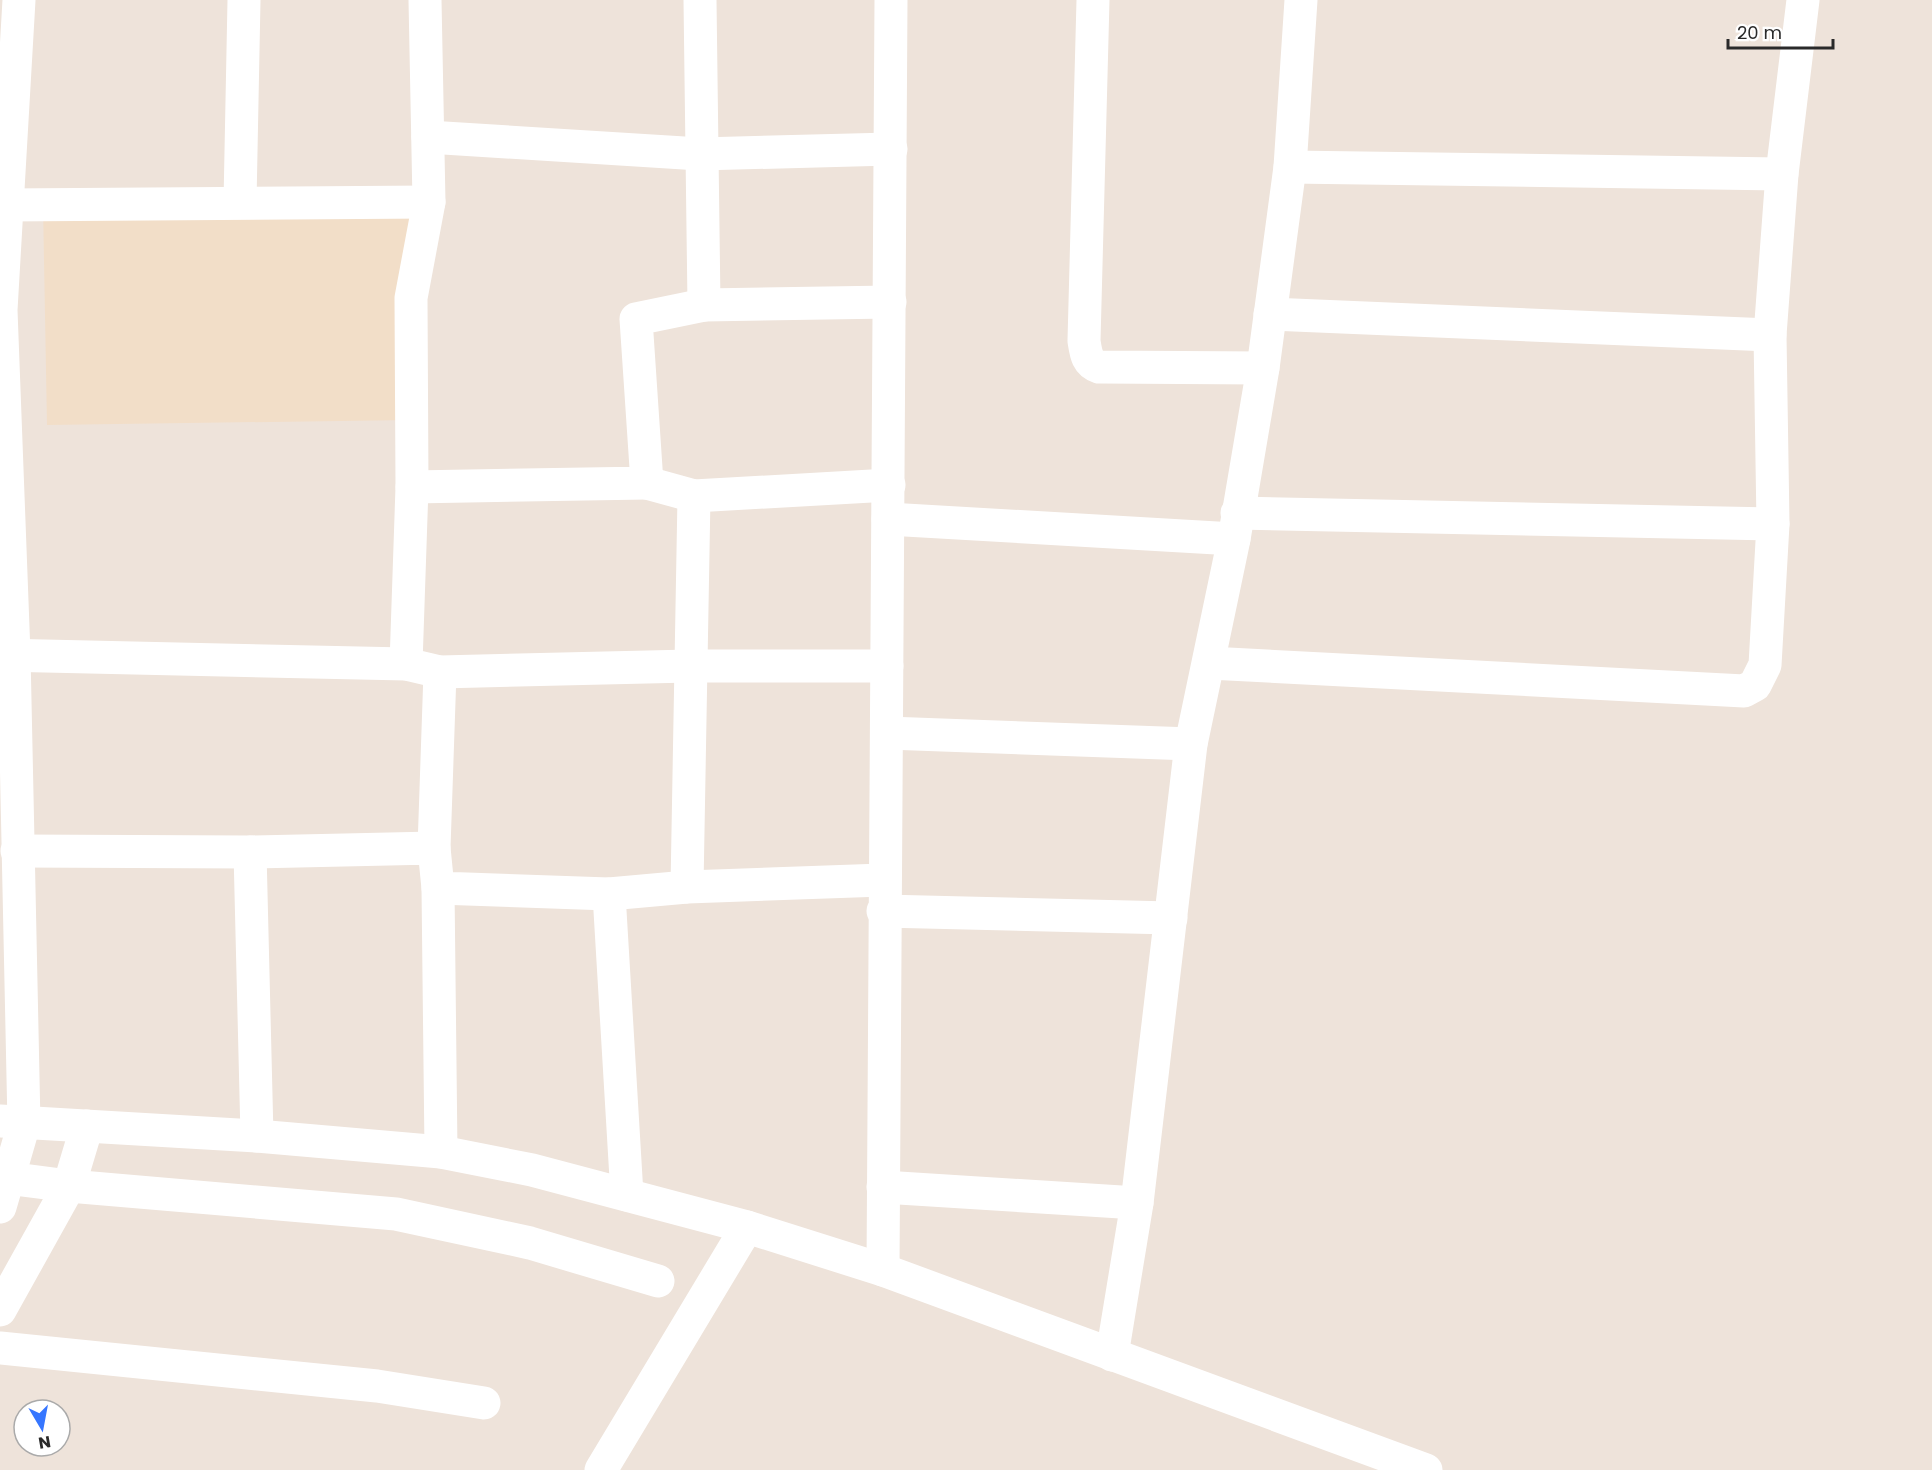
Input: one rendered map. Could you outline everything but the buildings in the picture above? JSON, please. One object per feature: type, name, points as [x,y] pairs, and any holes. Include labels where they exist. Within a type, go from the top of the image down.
[{"type":"street","points":[[19,0],[0,310],[7,655],[17,851],[9,884],[12,1122],[4,1187],[69,1186],[396,1214],[530,1243],[658,1281]]},
{"type":"street","points":[[240,202],[244,0]]},
{"type":"street","points":[[406,664],[412,487],[411,298],[429,202],[425,0]]},
{"type":"street","points":[[700,0],[700,154],[704,304]]},
{"type":"street","points":[[883,1270],[883,896],[889,485],[891,0]]},
{"type":"street","points":[[1093,0],[1084,342],[1086,357],[1092,364],[1099,367],[1263,368]]},
{"type":"street","points":[[1112,1355],[1137,1203],[1191,744],[1236,526],[1263,368],[1290,167],[1302,0]]},
{"type":"street","points":[[1209,663],[1744,691],[1755,685],[1765,665],[1773,524],[1770,335],[1782,174],[1803,0]]},
{"type":"street","points":[[428,137],[700,154],[891,149]]},
{"type":"street","points":[[1290,167],[1782,174]]},
{"type":"street","points":[[5,205],[429,202]]},
{"type":"street","points":[[647,483],[636,319],[704,304],[890,302]]},
{"type":"street","points":[[1269,314],[1770,335]]},
{"type":"street","points":[[412,487],[647,483],[694,496],[889,485]]},
{"type":"street","points":[[687,887],[694,496]]},
{"type":"street","points":[[888,519],[1236,526],[1773,524]]},
{"type":"street","points":[[7,655],[406,664],[440,672],[690,666],[887,666]]},
{"type":"street","points":[[440,672],[434,848],[438,888],[441,1152]]},
{"type":"street","points":[[886,733],[1191,744]]},
{"type":"street","points":[[17,851],[250,852],[434,848]]},
{"type":"street","points":[[250,852],[257,1136]]},
{"type":"street","points":[[438,888],[609,894],[687,887],[883,896],[1171,918]]},
{"type":"street","points":[[609,894],[627,1195]]},
{"type":"street","points":[[12,1122],[257,1136],[441,1152],[532,1170],[747,1227],[883,1270],[1425,1470]]},
{"type":"street","points":[[0,1310],[69,1186],[87,1126]]},
{"type":"street","points":[[883,1187],[1137,1203]]},
{"type":"street","points":[[606,1469],[747,1227]]},
{"type":"street","points":[[0,1348],[377,1386],[484,1403]]},
{"type":"shaded area","points":[[429,202],[410,420],[47,425],[43,205]]}]
